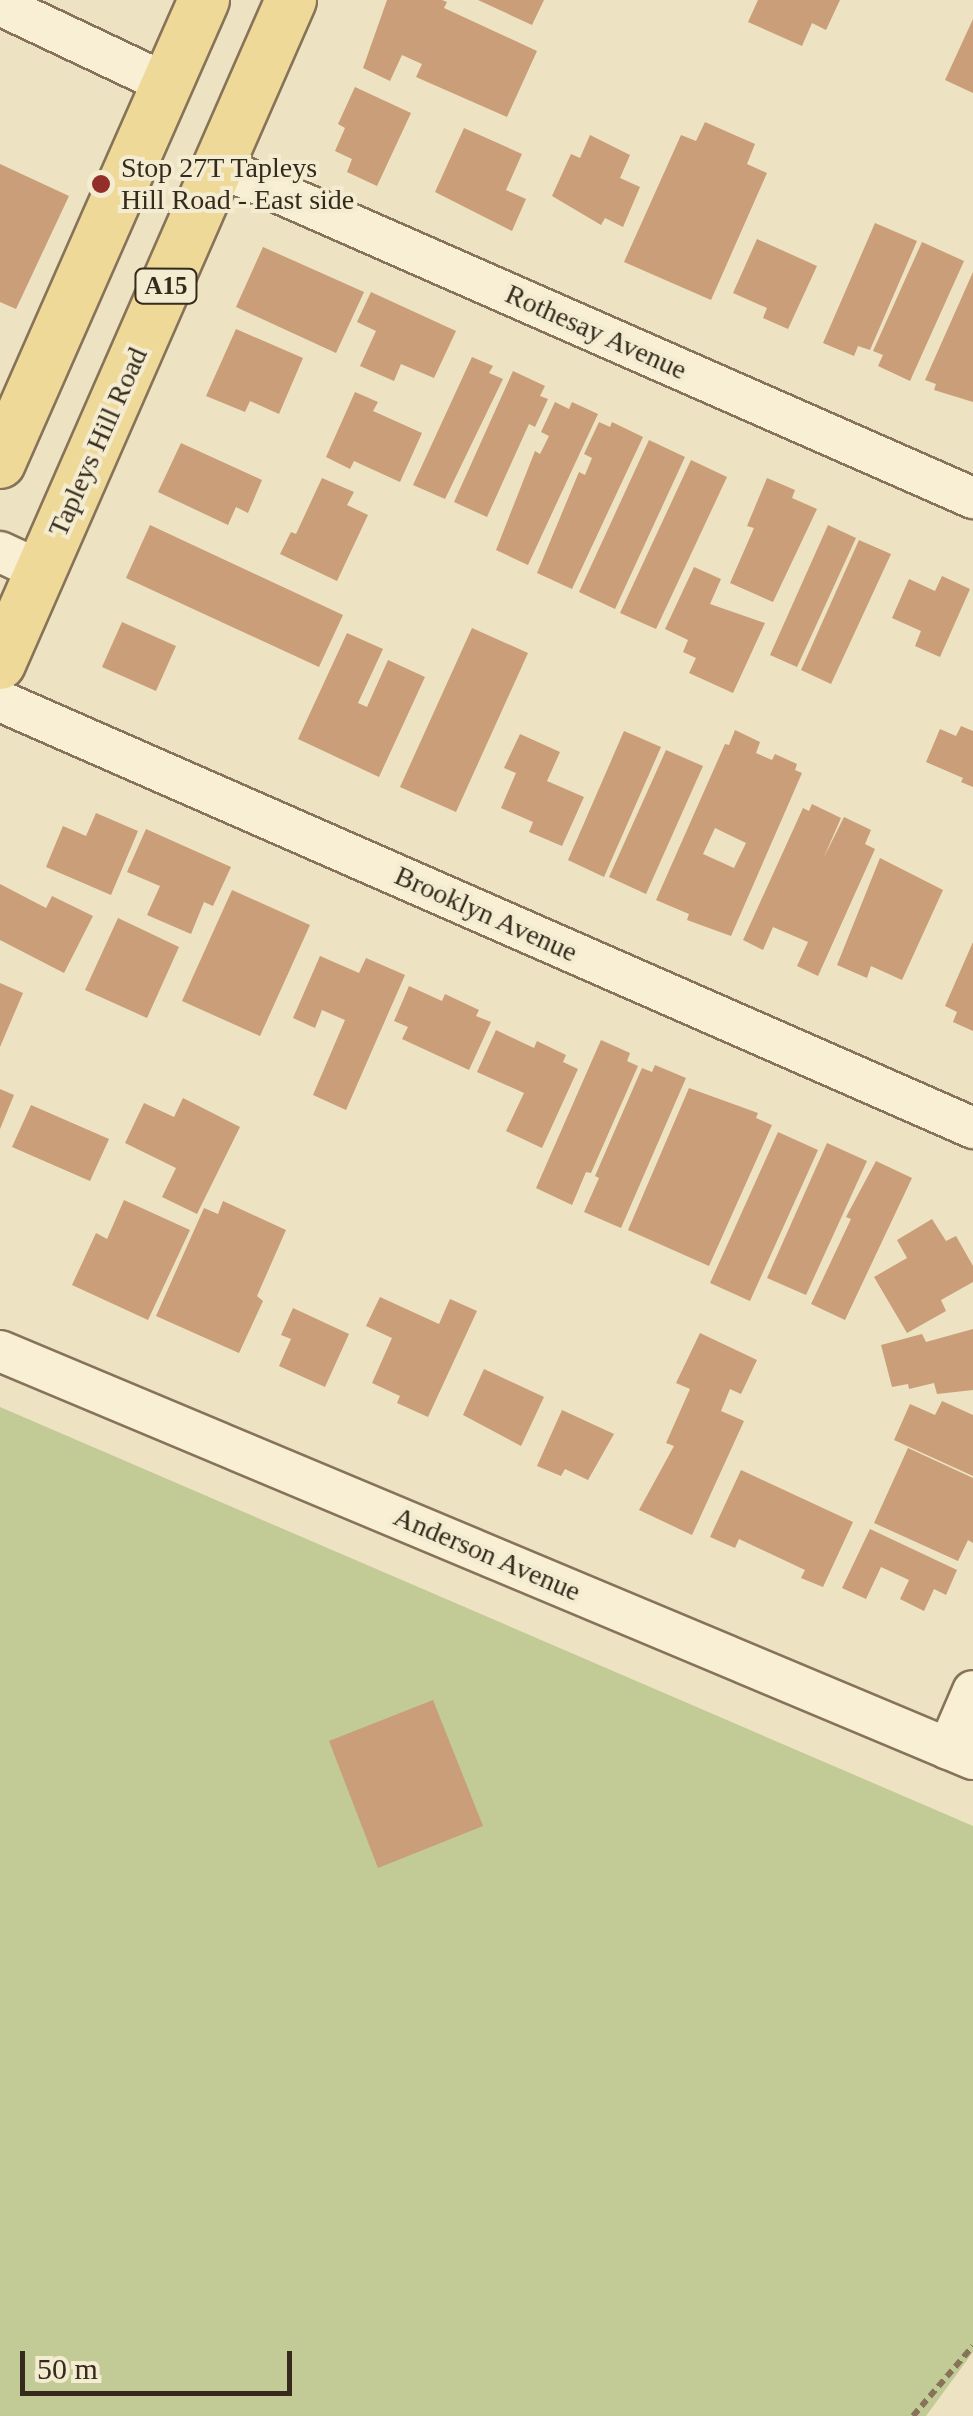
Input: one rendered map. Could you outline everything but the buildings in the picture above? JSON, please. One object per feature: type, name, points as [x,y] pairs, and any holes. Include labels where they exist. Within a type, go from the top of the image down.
[{"type":"main road","points":[[0,463],[204,0]]},
{"type":"main road","name":"Tapleys Hill Road","points":[[0,664],[21,561],[218,166],[291,0]]},
{"type":"street","points":[[0,5],[167,84]]},
{"type":"street","name":"Rothesay Avenue","points":[[218,166],[973,498]]},
{"type":"street","name":"Brooklyn Avenue","points":[[0,701],[973,1128]]},
{"type":"street","name":"Anderson Avenue","points":[[0,1351],[961,1754]]},
{"type":"street","points":[[961,1754],[973,1691]]},
{"type":"path","points":[[913,2416],[973,2346]]},
{"type":"green space","points":[[0,1407],[973,1826],[973,2352],[926,2416],[0,2416]]},
{"type":"place","name":"Stop 27T Tapleys Hill Road - East side","points":[[101,184]]}]
